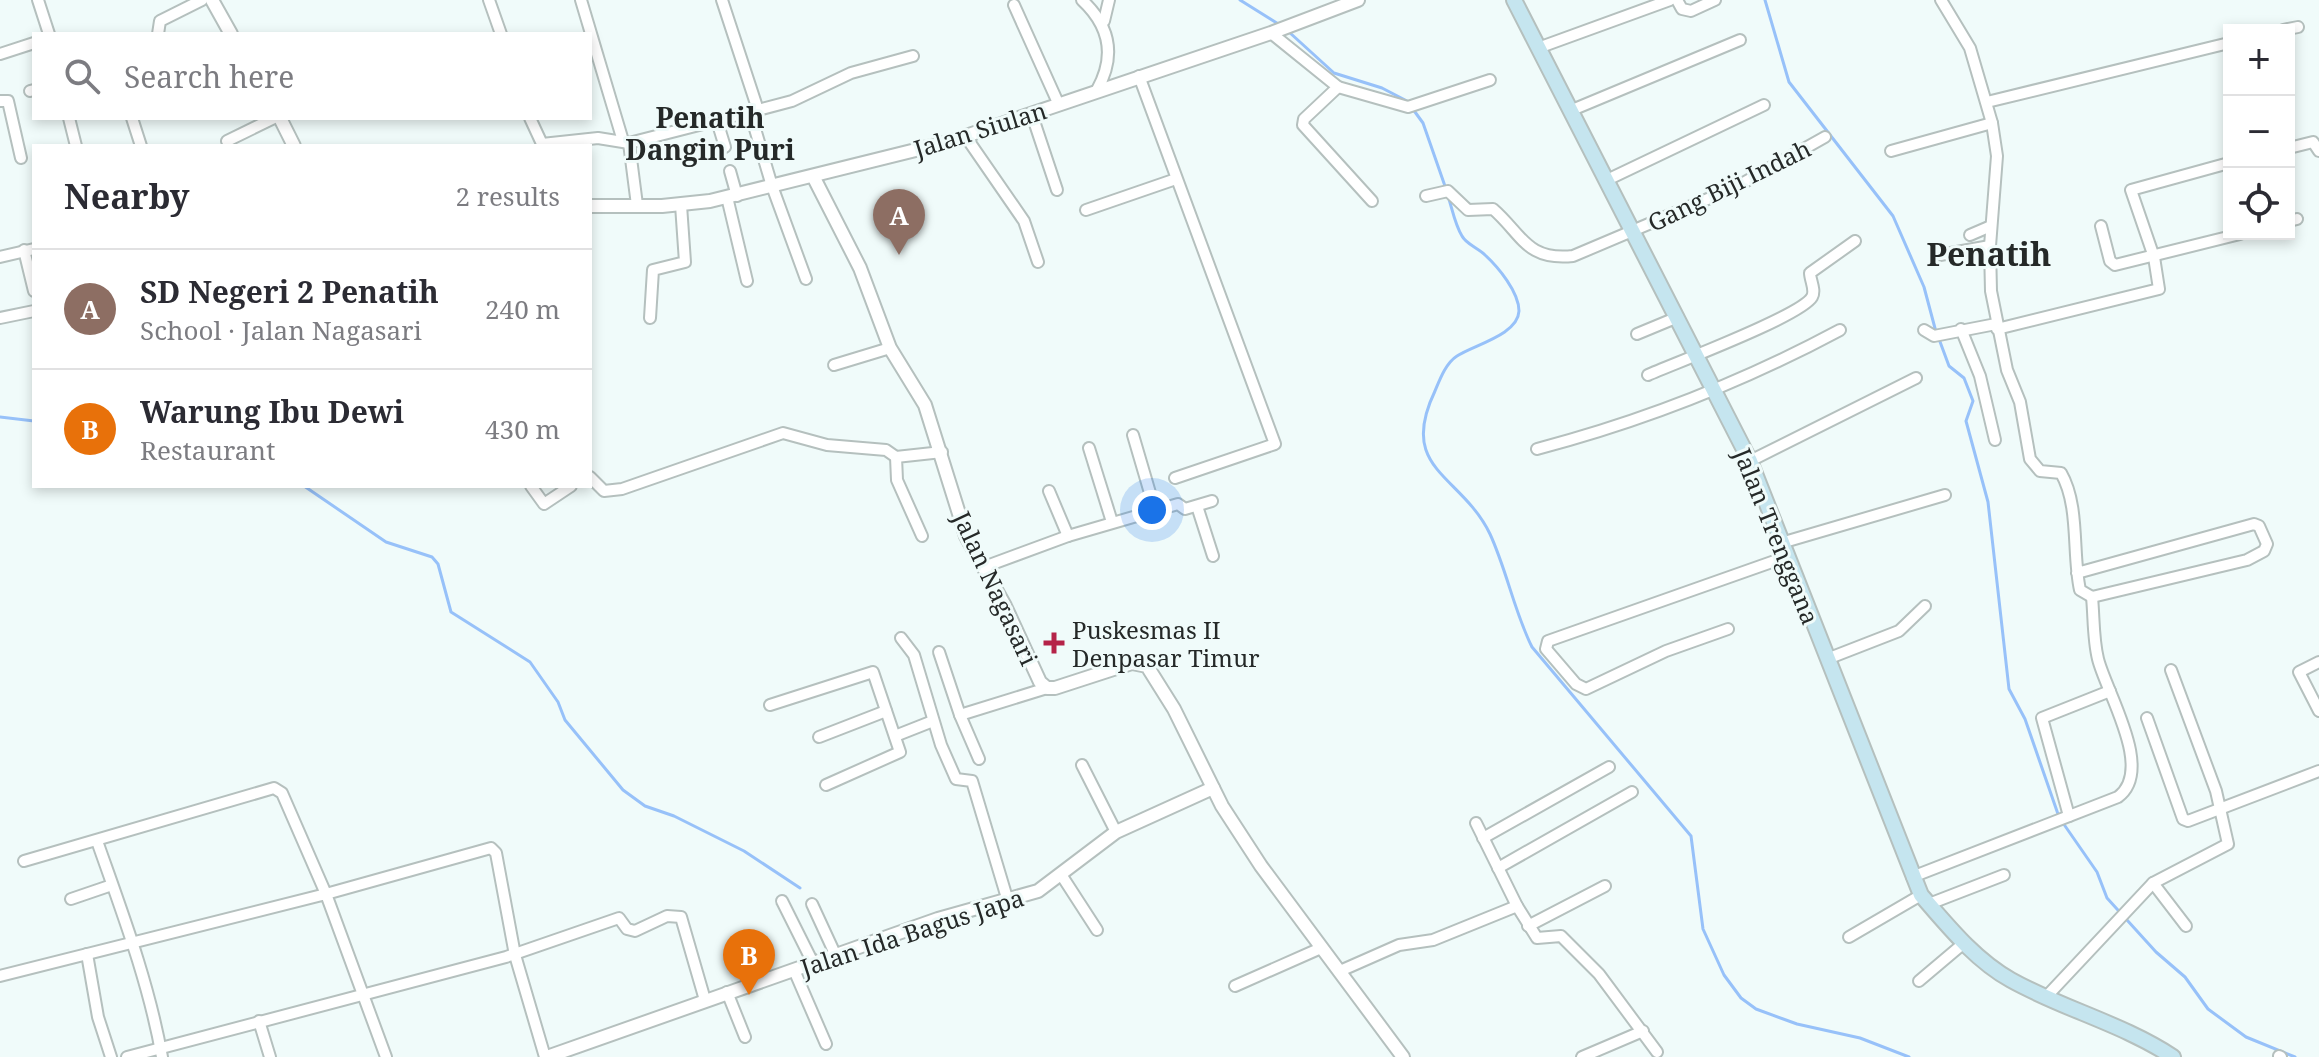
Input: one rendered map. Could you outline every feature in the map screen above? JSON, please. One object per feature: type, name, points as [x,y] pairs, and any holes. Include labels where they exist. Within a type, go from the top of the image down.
[{"type":"main road","name":"Jalan Trenggana","points":[[1514,0],[1609,179],[1750,461],[1912,877],[1925,900],[1964,943],[2010,979],[2138,1037],[2173,1057]]},
{"type":"street","points":[[38,0],[48,32]]},
{"type":"street","points":[[158,32],[160,21],[202,0]]},
{"type":"street","points":[[212,0],[230,32]]},
{"type":"street","points":[[489,0],[500,32]]},
{"type":"street","points":[[581,0],[591,32]]},
{"type":"street","points":[[722,0],[772,186],[806,279]]},
{"type":"street","points":[[1082,0],[1104,21]]},
{"type":"street","points":[[1102,88],[1108,58],[1104,21],[1109,0]]},
{"type":"street","name":"Jalan Siulan","points":[[592,206],[681,205],[732,196],[966,137],[1102,88],[1271,33],[1358,0]]},
{"type":"street","points":[[1538,48],[1670,0]]},
{"type":"street","points":[[1677,0],[1682,9],[1691,11],[1715,0]]},
{"type":"street","points":[[1941,0],[1970,48],[1992,123],[1997,163],[1990,246],[1996,327],[2008,374],[2020,402],[2030,459],[2036,469],[2061,473],[2066,482],[2077,573],[2080,590],[2092,597],[2247,560],[2264,551],[2267,544],[2259,526],[2254,524],[2077,573]]},
{"type":"street","points":[[1014,5],[1059,105]]},
{"type":"street","points":[[1271,33],[1338,87],[1393,106],[1415,106],[1490,80]]},
{"type":"street","points":[[592,35],[626,142],[637,205]]},
{"type":"street","points":[[1572,110],[1740,40]]},
{"type":"street","points":[[0,54],[32,44]]},
{"type":"street","points":[[1987,102],[2223,44]]},
{"type":"street","points":[[551,144],[598,138],[626,142],[717,121],[792,101],[851,73],[913,56]]},
{"type":"street","points":[[1134,78],[1176,179],[1275,444],[1175,478]]},
{"type":"street","points":[[1338,87],[1304,119],[1303,125],[1372,201]]},
{"type":"street","points":[[0,101],[8,101],[21,158]]},
{"type":"street","points":[[1609,179],[1764,105]]},
{"type":"street","points":[[1032,115],[1057,190]]},
{"type":"street","points":[[70,120],[76,144]]},
{"type":"street","points":[[133,120],[140,144]]},
{"type":"street","points":[[227,141],[273,120]]},
{"type":"street","points":[[278,120],[293,144]]},
{"type":"street","points":[[531,120],[543,144]]},
{"type":"street","points":[[717,121],[725,147]]},
{"type":"street","points":[[1891,151],[1992,123]]},
{"type":"street","points":[[966,137],[1024,221],[1038,262]]},
{"type":"street","name":"Gang Biji Indah","points":[[1426,196],[1448,191],[1468,210],[1493,209],[1528,247],[1552,256],[1590,250],[1633,232],[1736,187],[1825,137]]},
{"type":"street","points":[[2295,146],[2313,142],[2319,151]]},
{"type":"street","points":[[1924,330],[1940,335],[1961,329],[1996,327],[2154,291],[2160,284],[2154,257],[2131,190],[2223,165]]},
{"type":"street","points":[[730,171],[747,281]]},
{"type":"street","name":"Jalan Nagasari","points":[[813,176],[860,268],[890,348],[925,405],[962,524],[1040,682],[1047,688],[1132,663],[1144,664],[1174,709],[1213,788]]},
{"type":"street","points":[[1086,210],[1176,179]]},
{"type":"street","points":[[650,318],[653,270],[685,262],[681,205]]},
{"type":"street","points":[[1970,235],[1991,226]]},
{"type":"street","points":[[2101,226],[2112,264],[2154,257],[2223,239]]},
{"type":"street","points":[[1648,375],[1751,332],[1808,301],[1813,289],[1810,273],[1855,241]]},
{"type":"street","points":[[1940,255],[1990,246]]},
{"type":"street","points":[[0,257],[29,249],[32,274]]},
{"type":"street","points":[[0,318],[32,311]]},
{"type":"street","points":[[1637,334],[1678,317]]},
{"type":"street","points":[[1961,329],[1980,376],[1995,440]]},
{"type":"street","points":[[1537,449],[1625,424],[1713,392],[1840,330]]},
{"type":"street","points":[[834,365],[890,348]]},
{"type":"street","points":[[1750,461],[1916,378]]},
{"type":"street","points":[[592,479],[604,491],[622,489],[783,433],[827,445],[886,450],[896,457],[942,452]]},
{"type":"street","points":[[1133,435],[1155,510]]},
{"type":"street","points":[[1089,448],[1112,522]]},
{"type":"street","points":[[896,457],[897,480],[922,536]]},
{"type":"street","points":[[532,488],[544,504],[568,488]]},
{"type":"street","points":[[1049,491],[1068,536]]},
{"type":"street","points":[[1728,629],[1666,651],[1586,689],[1576,684],[1546,649],[1548,641],[1607,618],[1784,550],[1945,495]]},
{"type":"street","points":[[984,567],[1112,522],[1178,504],[1185,509],[1212,501]]},
{"type":"street","points":[[1197,506],[1213,556]]},
{"type":"street","points":[[1912,877],[2118,797],[2131,781],[2126,735],[2097,655],[2092,597]]},
{"type":"street","points":[[1827,659],[1899,631],[1925,606]]},
{"type":"street","points":[[901,638],[914,655],[933,721],[956,779],[972,781],[1007,898]]},
{"type":"street","points":[[939,652],[979,759]]},
{"type":"street","points":[[2319,662],[2299,672],[2319,711]]},
{"type":"street","points":[[2046,997],[2153,883],[2228,844],[2220,809],[2171,670]]},
{"type":"street","points":[[770,705],[873,672],[900,752],[826,785]]},
{"type":"street","points":[[960,715],[1047,688]]},
{"type":"street","points":[[2069,816],[2042,718],[2110,691]]},
{"type":"street","points":[[819,737],[886,711]]},
{"type":"street","points":[[2147,718],[2183,819],[2188,821],[2319,771]]},
{"type":"street","points":[[895,736],[933,721]]},
{"type":"street","points":[[1082,765],[1116,832]]},
{"type":"street","points":[[1483,838],[1609,767]]},
{"type":"street","points":[[24,861],[278,788],[326,894],[386,1057]]},
{"type":"street","points":[[1213,788],[1261,866],[1403,1057]]},
{"type":"street","name":"Jalan Ida Bagus Japa","points":[[546,1057],[727,992],[1007,898],[1038,891],[1062,876],[1116,832],[1213,788]]},
{"type":"street","points":[[1498,868],[1632,792]]},
{"type":"street","points":[[1476,823],[1517,906],[1537,938],[1561,936],[1599,974],[1657,1052]]},
{"type":"street","points":[[97,841],[133,943],[161,1052]]},
{"type":"street","points":[[0,976],[326,894],[491,848],[496,853],[515,955],[546,1057]]},
{"type":"street","points":[[1849,937],[1925,900],[2004,875]]},
{"type":"street","points":[[1062,876],[1097,930]]},
{"type":"street","points":[[2153,883],[2186,926]]},
{"type":"street","points":[[71,899],[112,885]]},
{"type":"street","points":[[1528,926],[1605,886]]},
{"type":"street","points":[[782,901],[813,963]]},
{"type":"street","points":[[812,904],[836,956]]},
{"type":"street","points":[[1340,971],[1399,945],[1433,940],[1517,906]]},
{"type":"street","points":[[127,1057],[161,1052],[259,1021],[515,955],[615,919],[622,919],[627,929],[635,931],[676,914],[683,921],[705,1000]]},
{"type":"street","points":[[1919,981],[1964,943]]},
{"type":"street","points":[[1235,986],[1321,948]]},
{"type":"street","points":[[87,954],[98,1017],[111,1057]]},
{"type":"street","points":[[794,970],[826,1044]]},
{"type":"street","points":[[727,992],[745,1037]]},
{"type":"street","points":[[259,1021],[270,1057]]},
{"type":"street","points":[[1582,1057],[1643,1031]]},
{"type":"waterway","points":[[1240,0],[1280,25]]},
{"type":"waterway","points":[[1765,0],[1789,82],[1893,216],[1924,287],[1936,332]]},
{"type":"waterway","points":[[1289,32],[1334,73],[1382,88],[1407,101],[1423,123],[1446,189]]},
{"type":"waterway","points":[[1448,196],[1462,236],[1501,273],[1516,296],[1519,311],[1511,327],[1457,356],[1447,367],[1425,417],[1423,438],[1428,455],[1437,470],[1478,514],[1490,534],[1532,647],[1691,836],[1703,929],[1724,975],[1741,998],[1756,1009],[1797,1024],[1860,1038],[1909,1057]]},
{"type":"waterway","points":[[1939,339],[1949,366],[1964,378],[1973,401],[1966,421],[1988,502],[2009,689],[2025,719],[2059,817]]},
{"type":"waterway","points":[[0,417],[32,421]]},
{"type":"waterway","points":[[307,488],[386,542],[432,557],[438,564],[451,612],[530,662],[558,702],[565,720],[623,790],[645,806],[674,816],[744,851],[800,888]]},
{"type":"waterway","points":[[2063,823],[2097,872],[2107,898],[2156,952],[2185,977],[2208,1009],[2246,1037],[2295,1057]]},
{"type":"place","name":"SD Negeri 2 Penatih","points":[[899,255]]},
{"type":"place","name":"Puskesmas II Denpasar Timur","points":[[1054,643]]},
{"type":"place","name":"Warung Ibu Dewi","points":[[749,995]]},
{"type":"district","name":"Penatih Dangin Puri","points":[[710,133]]},
{"type":"district","name":"Penatih","points":[[1989,253]]}]
